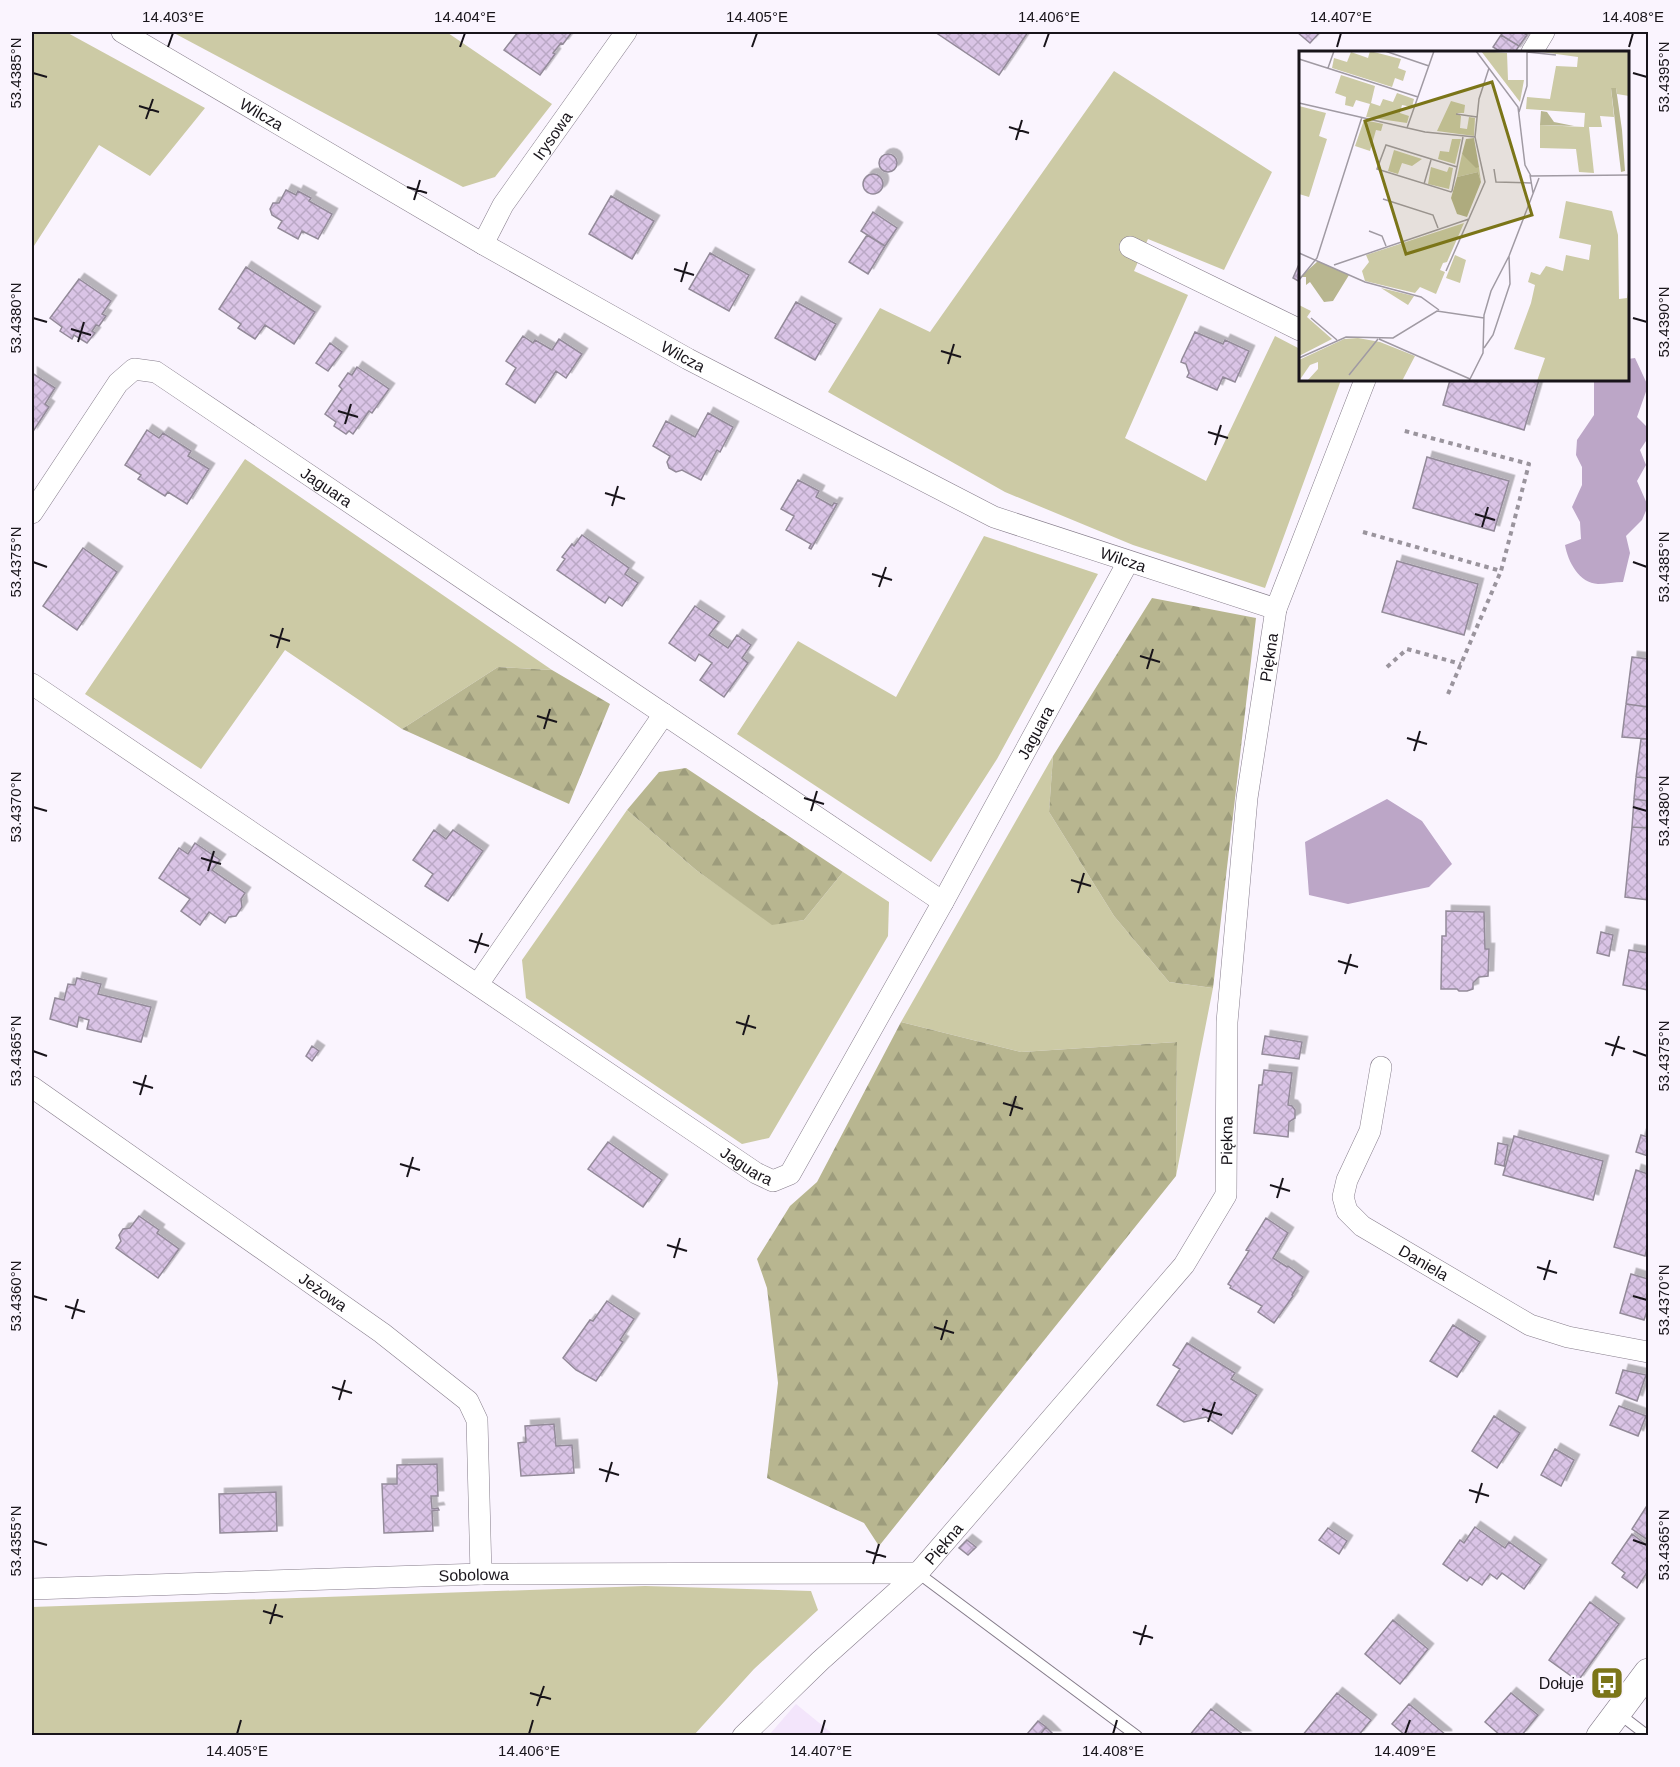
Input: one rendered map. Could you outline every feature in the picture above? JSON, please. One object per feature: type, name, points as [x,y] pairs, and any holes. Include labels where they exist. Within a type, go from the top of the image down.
[{"type":"street","name":"Wilcza","points":[[122,32],[483,244],[688,359],[994,517],[1276,609]]},
{"type":"street","name":"Irysowa","points":[[483,244],[503,205],[626,32]]},
{"type":"street","points":[[1533,51],[1544,32]]},
{"type":"street","points":[[1130,247],[1299,330]]},
{"type":"street","name":"Jaguara","points":[[32,513],[118,383],[134,369],[156,372],[943,902]]},
{"type":"street","name":"Piękna","points":[[743,1736],[820,1661],[918,1574],[1184,1265],[1226,1195],[1227,1022],[1247,798],[1276,609],[1365,381]]},
{"type":"street","name":"Jaguara","points":[[32,684],[756,1173],[773,1181],[790,1174],[943,902],[1128,561]]},
{"type":"street","points":[[478,984],[664,714]]},
{"type":"street","name":"Daniela","points":[[1381,1067],[1370,1131],[1345,1188],[1343,1197],[1347,1211],[1362,1226],[1530,1325],[1568,1337],[1648,1352]]},
{"type":"street","name":"Jeżowa","points":[[32,1087],[382,1333],[468,1401],[477,1420],[482,1574]]},
{"type":"street","name":"Sobolowa","points":[[32,1589],[482,1574],[918,1574]]},
{"type":"street","points":[[1600,1736],[1648,1672]]},
{"type":"lane","points":[[918,1574],[1137,1736]]},
{"type":"lane","points":[[1618,1713],[1648,1736]]},
{"type":"path","points":[[1401,430],[1529,464],[1501,571],[1448,694]]},
{"type":"path","points":[[1363,532],[1501,571]]},
{"type":"path","points":[[1387,667],[1407,649],[1461,664]]},
{"type":"shaded area","points":[[32,32],[66,32],[205,108],[150,176],[99,145],[32,249]]},
{"type":"shaded area","points":[[172,32],[449,32],[552,104],[495,177],[463,187]]},
{"type":"shaded area","points":[[1114,71],[1272,172],[1224,270],[1148,239],[1134,271],[1188,295],[1125,438],[1206,481],[1275,336],[1299,348],[1299,381],[1341,381],[1265,588],[1133,545],[1005,492],[828,392],[880,308],[930,332]]},
{"type":"shaded area","points":[[1635,358],[1648,386],[1637,417],[1648,428],[1648,438],[1640,450],[1646,465],[1637,481],[1648,506],[1642,520],[1626,536],[1630,553],[1623,582],[1591,583],[1580,576],[1569,558],[1565,545],[1581,539],[1580,522],[1572,507],[1582,485],[1582,467],[1576,455],[1577,440],[1594,415],[1594,381],[1629,381],[1629,359]]},
{"type":"shaded area","points":[[245,459],[552,670],[498,667],[402,729],[285,650],[201,769],[85,694]]},
{"type":"shaded area","points":[[984,536],[1098,574],[997,759],[931,862],[737,734],[798,641],[896,697]]},
{"type":"shaded area","points":[[1053,756],[1049,812],[1114,916],[1169,982],[1213,988],[1176,1176],[1177,1042],[1021,1052],[901,1022]]},
{"type":"shaded area","points":[[1387,799],[1422,821],[1452,864],[1429,887],[1348,904],[1309,895],[1305,842]]},
{"type":"shaded area","points":[[627,810],[696,870],[772,924],[804,920],[843,872],[889,902],[888,936],[769,1138],[742,1144],[526,998],[522,960]]},
{"type":"shaded area","points":[[645,1586],[811,1591],[818,1610],[754,1669],[694,1735],[32,1735],[32,1607]]},
{"type":"shaded area","points":[[796,1704],[834,1735],[769,1735]]},
{"type":"green space","points":[[1152,598],[1256,618],[1213,988],[1169,982],[1114,916],[1049,812],[1053,756]]},
{"type":"green space","points":[[498,667],[552,670],[610,704],[569,804],[402,729]]},
{"type":"green space","points":[[686,768],[843,872],[804,920],[772,925],[696,870],[627,810],[659,772]]},
{"type":"green space","points":[[901,1022],[1021,1052],[1177,1042],[1176,1176],[879,1546],[864,1523],[767,1478],[778,1383],[767,1288],[757,1259],[790,1206],[817,1182]]},
{"type":"building","points":[[518,32],[572,32],[553,53],[555,54],[540,75],[504,50]]},
{"type":"building","points":[[935,32],[1028,32],[999,75]]},
{"type":"building","points":[[1297,32],[1320,32],[1310,43]]},
{"type":"building","points":[[1503,32],[1522,32],[1527,35],[1519,46],[1501,35]]},
{"type":"building","points":[[1501,35],[1519,46],[1516,51],[1499,51],[1493,47]]},
{"type":"building","points":[[888,154],[896,159],[897,163],[892,171],[888,172],[880,167],[879,163],[884,155]]},
{"type":"building","points":[[873,174],[880,177],[883,184],[880,191],[873,194],[866,191],[863,184],[866,177]]},
{"type":"building","points":[[286,190],[296,195],[298,191],[311,198],[309,201],[332,214],[318,239],[302,231],[298,239],[278,228],[282,221],[272,215],[270,209],[273,203],[279,203]]},
{"type":"building","points":[[611,196],[654,221],[632,259],[589,234]]},
{"type":"building","points":[[873,212],[897,228],[885,246],[861,231]]},
{"type":"building","points":[[867,235],[885,246],[868,274],[849,262]]},
{"type":"building","points":[[710,253],[749,275],[729,311],[689,289]]},
{"type":"building","points":[[1299,264],[1299,281],[1293,278]]},
{"type":"building","points":[[246,267],[315,312],[294,344],[265,325],[255,339],[238,328],[241,324],[219,309]]},
{"type":"building","points":[[79,279],[111,301],[102,314],[106,316],[99,326],[96,325],[92,331],[95,333],[87,343],[74,335],[72,339],[60,331],[62,327],[50,318]]},
{"type":"building","points":[[796,302],[836,324],[815,360],[775,338]]},
{"type":"building","points":[[1195,332],[1223,344],[1225,340],[1249,351],[1235,382],[1223,377],[1217,390],[1187,377],[1189,373],[1186,364],[1181,362]]},
{"type":"building","points":[[523,336],[533,343],[535,340],[552,350],[559,339],[582,354],[566,378],[556,371],[535,403],[506,384],[516,368],[506,361]]},
{"type":"building","points":[[330,343],[342,352],[328,371],[316,363]]},
{"type":"building","points":[[357,367],[389,389],[372,413],[369,411],[353,434],[349,431],[346,434],[334,426],[336,422],[325,414],[342,389],[339,386],[348,373],[352,375]]},
{"type":"building","points":[[32,373],[55,388],[45,404],[49,407],[32,433]]},
{"type":"building","points":[[1450,381],[1539,381],[1524,430],[1443,405]]},
{"type":"building","points":[[708,413],[733,427],[720,452],[717,450],[701,480],[682,470],[676,472],[669,468],[667,462],[670,456],[653,446],[666,421],[695,437]]},
{"type":"building","points":[[147,430],[159,438],[163,433],[191,451],[188,456],[209,469],[187,504],[168,492],[165,496],[138,479],[141,475],[125,465]]},
{"type":"building","points":[[1427,457],[1509,481],[1494,531],[1413,508]]},
{"type":"building","points":[[798,480],[819,491],[816,497],[832,506],[834,503],[837,504],[811,549],[809,548],[811,544],[786,530],[794,516],[781,509]]},
{"type":"building","points":[[582,535],[629,568],[625,574],[638,583],[622,606],[609,597],[605,603],[557,570],[565,559],[562,557]]},
{"type":"building","points":[[83,548],[117,572],[77,630],[43,606]]},
{"type":"building","points":[[1397,561],[1478,584],[1464,635],[1382,612]]},
{"type":"building","points":[[695,606],[719,622],[709,635],[728,648],[737,635],[751,645],[742,658],[748,663],[724,697],[700,680],[712,663],[699,654],[695,661],[669,643]]},
{"type":"building","points":[[1632,657],[1648,659],[1648,707],[1626,704]]},
{"type":"building","points":[[1626,704],[1648,707],[1648,739],[1622,737]]},
{"type":"building","points":[[1641,739],[1648,739],[1648,778],[1636,777]]},
{"type":"building","points":[[1636,777],[1648,778],[1648,801],[1634,799]]},
{"type":"building","points":[[1634,799],[1648,801],[1648,828],[1632,827]]},
{"type":"building","points":[[1632,827],[1648,828],[1648,900],[1625,897]]},
{"type":"building","points":[[434,830],[446,839],[453,830],[483,851],[448,901],[425,886],[433,874],[413,860]]},
{"type":"building","points":[[195,843],[220,860],[212,870],[245,893],[241,899],[242,907],[236,916],[229,917],[225,923],[209,912],[200,925],[181,911],[190,899],[159,878],[179,848],[188,854]]},
{"type":"building","points":[[1446,911],[1484,912],[1485,949],[1489,949],[1488,976],[1479,977],[1473,983],[1473,989],[1467,991],[1441,989],[1442,936],[1446,936]]},
{"type":"building","points":[[1601,932],[1613,935],[1609,956],[1597,953]]},
{"type":"building","points":[[1629,950],[1648,953],[1648,990],[1623,985]]},
{"type":"building","points":[[77,978],[101,984],[98,994],[151,1007],[141,1042],[87,1029],[89,1020],[79,1017],[77,1027],[50,1019],[55,998],[64,1000],[68,984],[75,985]]},
{"type":"building","points":[[1265,1036],[1302,1042],[1299,1059],[1262,1054]]},
{"type":"building","points":[[312,1046],[319,1051],[312,1061],[306,1056]]},
{"type":"building","points":[[1264,1070],[1292,1073],[1288,1105],[1295,1110],[1295,1118],[1289,1122],[1288,1137],[1254,1133],[1259,1085],[1262,1085]]},
{"type":"building","points":[[1641,1135],[1648,1137],[1648,1156],[1636,1152]]},
{"type":"building","points":[[1514,1136],[1603,1161],[1593,1200],[1503,1175]]},
{"type":"building","points":[[608,1142],[662,1180],[643,1207],[588,1169]]},
{"type":"building","points":[[1498,1143],[1508,1145],[1504,1166],[1495,1164]]},
{"type":"building","points":[[1636,1170],[1648,1174],[1648,1244],[1645,1256],[1614,1247]]},
{"type":"building","points":[[139,1216],[159,1230],[157,1233],[179,1249],[158,1278],[116,1248],[121,1241],[119,1235],[123,1229],[130,1228]]},
{"type":"building","points":[[1266,1218],[1288,1233],[1273,1258],[1303,1277],[1274,1323],[1258,1312],[1262,1306],[1230,1288],[1228,1284]]},
{"type":"building","points":[[1631,1274],[1648,1279],[1648,1312],[1644,1320],[1620,1313]]},
{"type":"building","points":[[607,1301],[634,1319],[620,1340],[623,1342],[596,1381],[576,1370],[563,1358],[590,1320],[593,1321]]},
{"type":"building","points":[[1453,1325],[1480,1342],[1457,1377],[1430,1361]]},
{"type":"building","points":[[1187,1343],[1235,1373],[1231,1379],[1257,1395],[1232,1434],[1206,1417],[1184,1422],[1157,1405],[1180,1369],[1173,1365]]},
{"type":"building","points":[[1623,1370],[1646,1375],[1637,1401],[1616,1393]]},
{"type":"building","points":[[1619,1406],[1646,1416],[1638,1436],[1610,1425]]},
{"type":"building","points":[[1494,1416],[1520,1433],[1497,1468],[1472,1451]]},
{"type":"building","points":[[554,1424],[556,1446],[572,1445],[574,1473],[521,1476],[518,1443],[526,1442],[525,1426]]},
{"type":"building","points":[[1555,1449],[1574,1460],[1561,1486],[1541,1475]]},
{"type":"building","points":[[437,1464],[438,1496],[431,1496],[432,1509],[438,1508],[439,1510],[432,1511],[433,1531],[384,1533],[382,1484],[397,1484],[397,1465]]},
{"type":"building","points":[[276,1492],[277,1531],[220,1533],[219,1494]]},
{"type":"building","points":[[1648,1504],[1648,1540],[1632,1529]]},
{"type":"building","points":[[1475,1527],[1505,1548],[1509,1542],[1541,1565],[1524,1589],[1502,1573],[1497,1579],[1490,1574],[1482,1585],[1470,1577],[1467,1581],[1443,1564],[1460,1540],[1464,1543]]},
{"type":"building","points":[[1328,1528],[1347,1541],[1339,1554],[1319,1540]]},
{"type":"building","points":[[1632,1534],[1648,1546],[1648,1571],[1637,1588],[1622,1577],[1625,1573],[1612,1563]]},
{"type":"building","points":[[967,1540],[976,1547],[968,1555],[959,1548]]},
{"type":"building","points":[[1590,1602],[1619,1624],[1578,1681],[1549,1660]]},
{"type":"building","points":[[1393,1620],[1428,1649],[1400,1684],[1365,1654]]},
{"type":"building","points":[[1337,1693],[1371,1720],[1358,1736],[1302,1736]]},
{"type":"building","points":[[1511,1693],[1538,1715],[1521,1736],[1501,1736],[1485,1722]]},
{"type":"building","points":[[1409,1704],[1446,1736],[1406,1736],[1392,1724]]},
{"type":"building","points":[[1211,1709],[1245,1736],[1189,1736]]},
{"type":"building","points":[[1038,1721],[1046,1727],[1039,1736],[1028,1736],[1027,1734]]},
{"type":"building","points":[[1046,1727],[1055,1736],[1039,1736]]},
{"type":"place","name":"Dołuje","points":[[1607,1683]]}]
